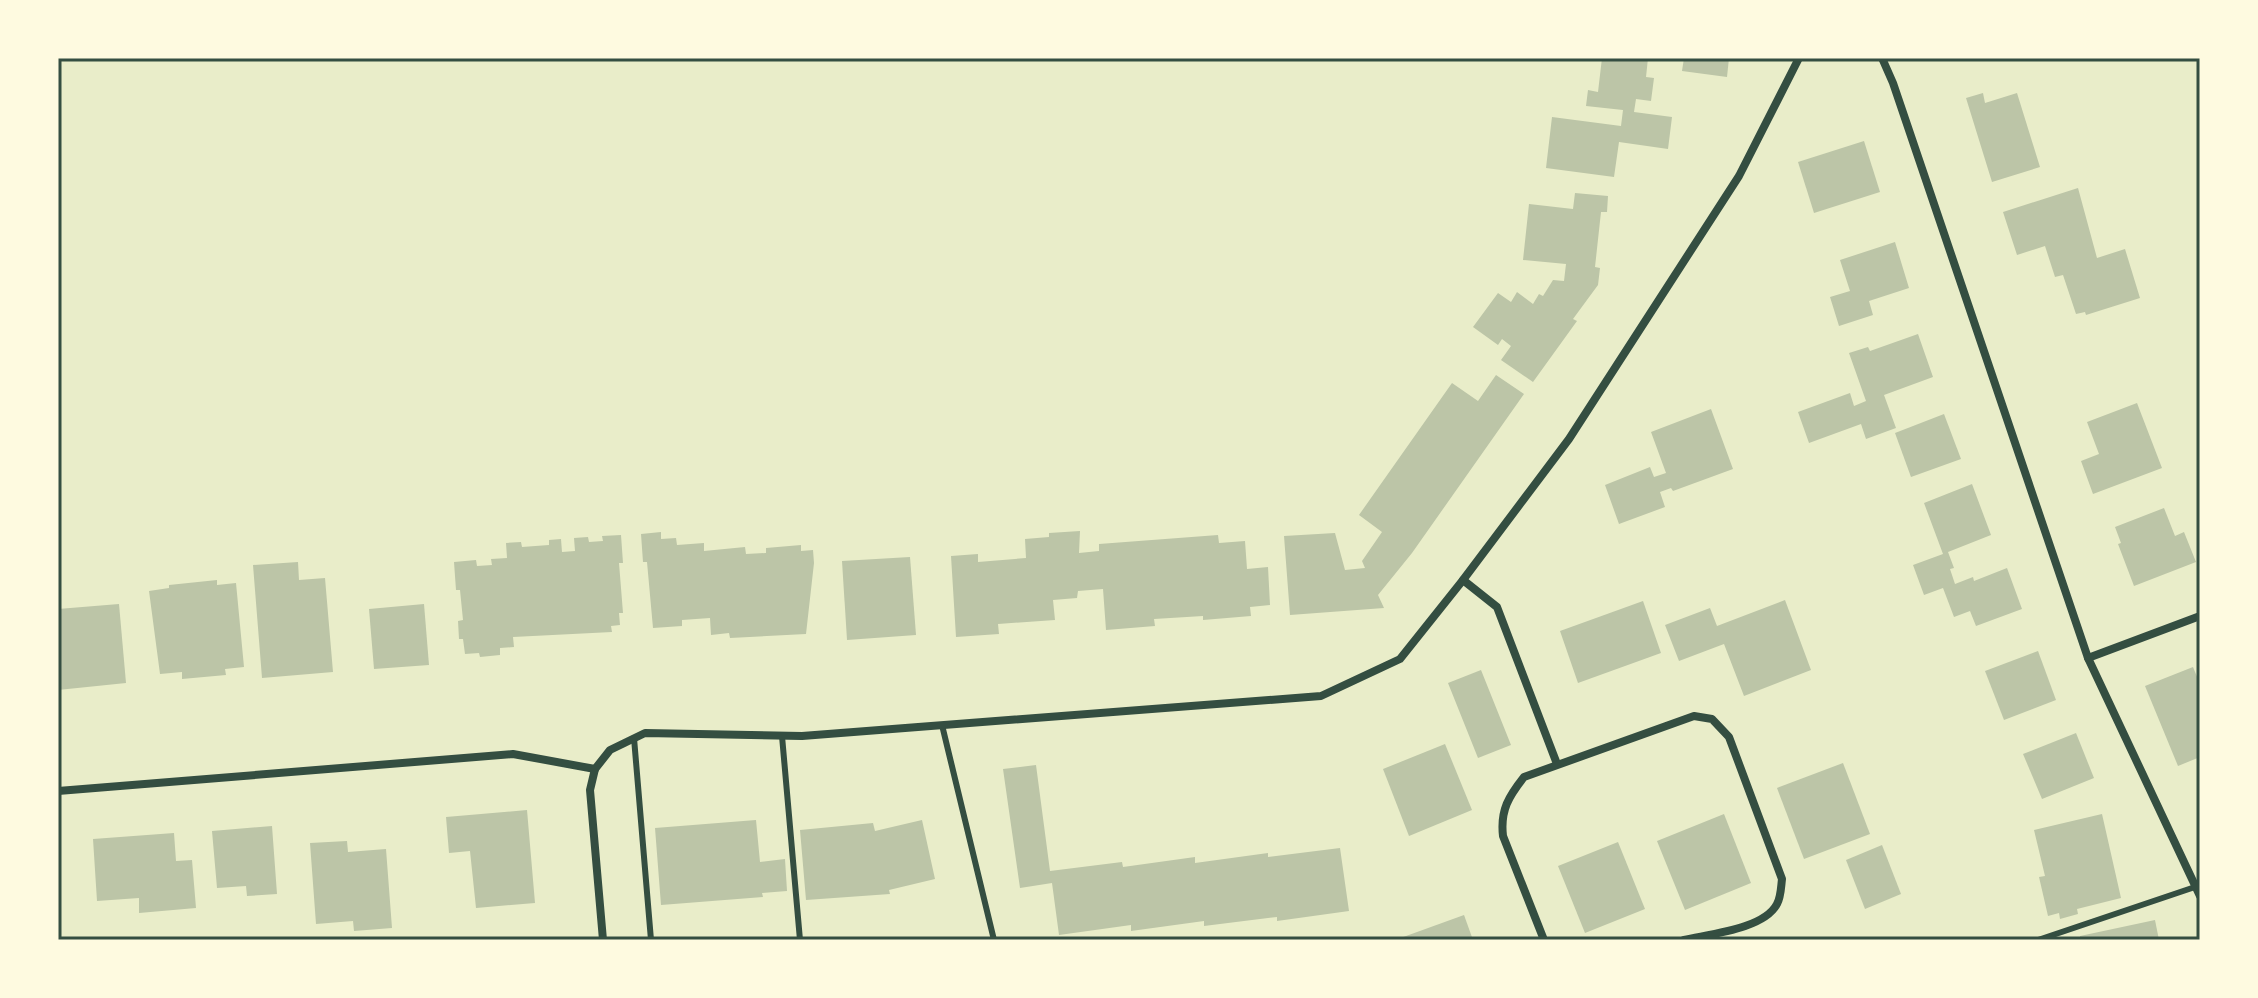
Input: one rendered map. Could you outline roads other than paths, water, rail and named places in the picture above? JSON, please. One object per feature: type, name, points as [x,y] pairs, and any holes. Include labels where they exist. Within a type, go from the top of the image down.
[{"type":"street","points":[[603,940],[590,790],[595,769],[610,750],[645,733],[782,736],[1321,696],[1400,659],[1569,439],[1739,176],[1799,58]]},
{"type":"street","points":[[1882,58],[2088,658],[2198,891]]},
{"type":"street","points":[[1463,580],[1497,607],[1557,764]]},
{"type":"street","points":[[2088,658],[2200,616]]},
{"type":"street","points":[[1544,940],[1503,836],[1501,817],[1510,795],[1524,777],[1694,716],[1712,719],[1729,737],[1782,879],[1778,902],[1768,916],[1747,925],[1684,940]]},
{"type":"street","points":[[58,791],[513,754],[595,769]]},
{"type":"lane","points":[[942,725],[994,940]]},
{"type":"lane","points":[[782,736],[800,940]]},
{"type":"lane","points":[[634,738],[651,940]]},
{"type":"lane","points":[[2038,940],[2198,891]]}]
